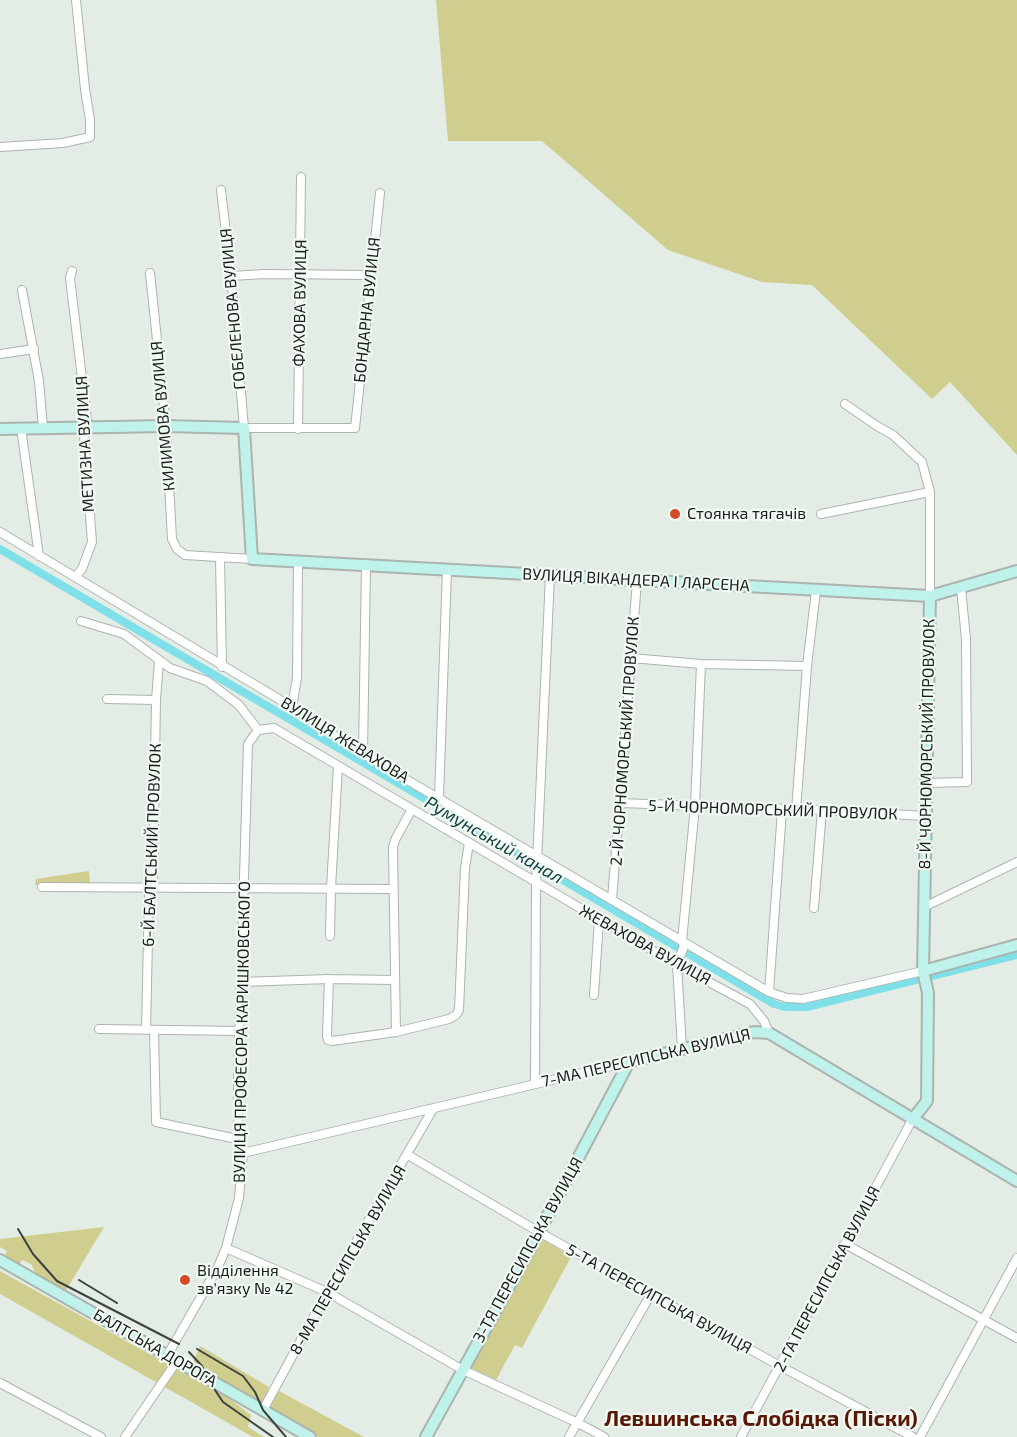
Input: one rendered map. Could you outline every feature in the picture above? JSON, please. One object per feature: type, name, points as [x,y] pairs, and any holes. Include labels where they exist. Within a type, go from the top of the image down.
[{"type":"street","points":[[0,147],[63,143],[90,137],[76,0]]},
{"type":"street","name":"ФАХОВА ВУЛИЦЯ","points":[[298,429],[301,177]]},
{"type":"street","name":"ГОБЕЛЕНОВА ВУЛИЦЯ","points":[[221,190],[244,428]]},
{"type":"street","name":"БОНДАРНА ВУЛИЦЯ","points":[[298,429],[355,428],[380,193]]},
{"type":"street","name":"МЕТИЗНА ВУЛИЦЯ","points":[[72,271],[70,278],[87,420],[84,436],[92,542],[81,569],[75,576]]},
{"type":"street","name":"КИЛИМОВА ВУЛИЦЯ","points":[[150,273],[166,426],[172,539],[177,549],[185,555]]},
{"type":"street","points":[[231,276],[371,275]]},
{"type":"street","points":[[22,290],[39,381],[43,428]]},
{"type":"street","points":[[0,354],[34,349]]},
{"type":"street","name":"8-Й ЧОРНОМОРСЬКИЙ ПРОВУЛОК","points":[[845,404],[893,435],[922,462],[930,492],[923,971],[928,993],[927,1101],[912,1120]]},
{"type":"street","points":[[0,429],[166,426],[298,429]]},
{"type":"street","points":[[21,428],[39,556]]},
{"type":"street","points":[[244,428],[252,559]]},
{"type":"street","points":[[820,514],[930,492]]},
{"type":"street","name":"ВУЛИЦЯ ЖЕВАХОВА","points":[[0,532],[292,707],[363,754],[439,797],[538,860],[612,900],[683,944],[769,992],[787,998],[803,999],[923,971]]},
{"type":"street","name":"ВУЛИЦЯ ВІКАНДЕРА І ЛАРСЕНА","points":[[185,555],[930,596],[1017,571]]},
{"type":"street","points":[[220,558],[222,667]]},
{"type":"street","points":[[292,707],[297,678],[298,561]]},
{"type":"street","points":[[363,754],[366,564]]},
{"type":"street","points":[[439,797],[447,570]]},
{"type":"street","points":[[535,1084],[536,881],[550,575]]},
{"type":"street","name":"2-Й ЧОРНОМОРСЬКИЙ ПРОВУЛОК","points":[[612,900],[636,581]]},
{"type":"street","points":[[925,783],[967,782],[966,639],[961,588]]},
{"type":"street","points":[[796,810],[807,666],[816,591]]},
{"type":"street","points":[[81,621],[124,634],[170,668],[207,681],[239,705],[258,730]]},
{"type":"street","points":[[631,658],[701,664],[807,666]]},
{"type":"street","name":"6-Й БАЛТСЬКИЙ ПРОВУЛОК","points":[[159,661],[156,700],[153,880],[150,887],[150,1030],[156,1122],[242,1140]]},
{"type":"street","points":[[682,1048],[678,964],[683,944],[695,806],[701,664]]},
{"type":"street","points":[[107,699],[156,700]]},
{"type":"street","name":"ЖЕВАХОВА ВУЛИЦЯ","points":[[258,730],[274,728],[599,920],[750,1004],[764,1020],[769,1033]]},
{"type":"street","name":"ВУЛИЦЯ ПРОФЕСОРА КАРИШКОВСЬКОГО","points":[[125,1437],[172,1358],[218,1267],[226,1248],[239,1198],[243,1153],[238,1108],[249,744],[258,730]]},
{"type":"street","points":[[330,936],[338,766]]},
{"type":"street","name":"5-Й ЧОРНОМОРСЬКИЙ ПРОВУЛОК","points":[[620,803],[925,816]]},
{"type":"street","points":[[396,1032],[393,847],[412,809]]},
{"type":"street","points":[[769,992],[782,810]]},
{"type":"street","points":[[814,908],[822,810]]},
{"type":"street","points":[[329,979],[328,1040],[396,1032],[449,1019],[456,1015],[459,1010],[465,868],[469,843]]},
{"type":"street","points":[[924,907],[1017,862]]},
{"type":"street","points":[[42,887],[393,889]]},
{"type":"street","points":[[594,995],[599,920]]},
{"type":"street","points":[[923,971],[1017,945]]},
{"type":"street","points":[[241,982],[329,979],[394,980]]},
{"type":"street","points":[[99,1029],[240,1031]]},
{"type":"street","name":"7-МА ПЕРЕСИПСЬКА ВУЛИЦЯ","points":[[243,1153],[754,1032],[769,1033],[1017,1181]]},
{"type":"street","name":"3-ТЯ ПЕРЕСИПСЬКА ВУЛИЦЯ","points":[[426,1437],[629,1062]]},
{"type":"street","name":"8-МА ПЕРЕСИПСЬКА ВУЛИЦЯ","points":[[263,1410],[327,1292],[433,1109]]},
{"type":"street","name":"2-ГА ПЕРЕСИПСЬКА ВУЛИЦЯ","points":[[741,1437],[912,1120]]},
{"type":"street","name":"5-ТА ПЕРЕСИПСЬКА ВУЛИЦЯ","points":[[408,1155],[539,1232],[913,1437]]},
{"type":"street","points":[[845,1244],[1017,1338]]},
{"type":"street","points":[[226,1248],[327,1292],[463,1370],[604,1437]]},
{"type":"street","points":[[920,1437],[1017,1258]]},
{"type":"street","name":"БАЛТСЬКА ДОРОГА","points":[[0,1260],[310,1437]]},
{"type":"street","points":[[569,1437],[651,1294]]},
{"type":"street","points":[[0,1383],[101,1437]]},
{"type":"shaded area","points":[[436,0],[1017,0],[1017,455],[950,382],[932,399],[812,285],[762,282],[668,250],[542,141],[448,141]]},
{"type":"shaded area","points":[[89,871],[90,884],[35,885],[36,879]]},
{"type":"shaded area","points":[[104,1227],[65,1292],[38,1278],[31,1264],[22,1260],[17,1268],[3,1260],[7,1251],[0,1247],[0,1239]]},
{"type":"shaded area","points":[[540,1237],[571,1257],[522,1348],[515,1345],[496,1380],[469,1367]]},
{"type":"shaded area","points":[[0,1271],[227,1397],[251,1415],[248,1427],[264,1437],[253,1437],[0,1294]]},
{"type":"shaded area","points":[[200,1346],[269,1387],[262,1405],[192,1364]]},
{"type":"shaded area","points":[[279,1391],[364,1437],[319,1437],[267,1408]]},
{"type":"waterway","name":"Румунський канал","points":[[0,549],[774,1004],[785,1007],[807,1007],[1017,955]]},
{"type":"railway","points":[[18,1229],[33,1254],[57,1281],[179,1344]]},
{"type":"railway","points":[[79,1280],[117,1303]]},
{"type":"railway","points":[[197,1349],[243,1376],[255,1392],[263,1410],[286,1437]]},
{"type":"railway","points":[[189,1352],[202,1366],[223,1402],[273,1437]]},
{"type":"place","name":"Стоянка тягачів","points":[[675,514]]},
{"type":"place","name":"Відділення зв'язку № 42","points":[[185,1280]]},
{"type":"district","name":"Левшинська Слобідка (Піски)","points":[[761,1419]]}]
